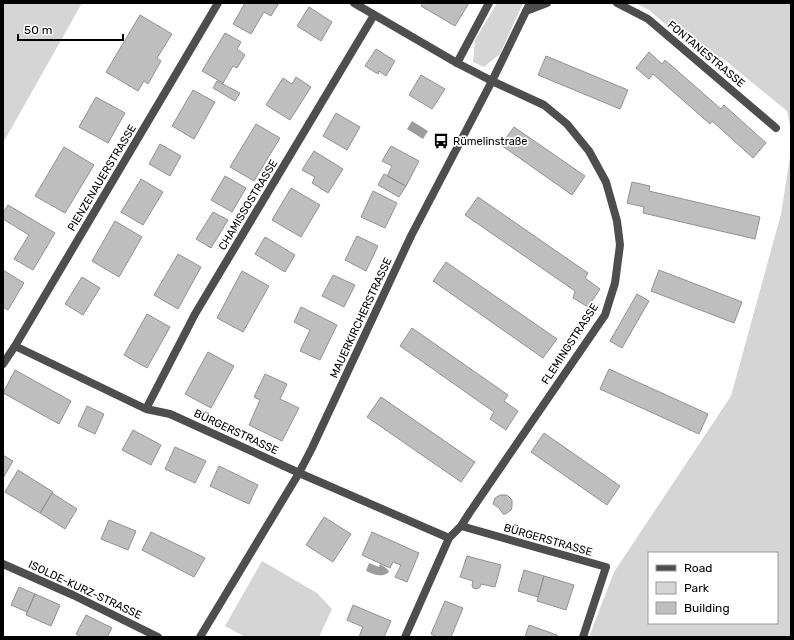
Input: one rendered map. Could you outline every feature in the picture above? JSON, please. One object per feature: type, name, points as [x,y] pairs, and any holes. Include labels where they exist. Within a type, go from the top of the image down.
[{"type":"street","name":"PIENZENAUERSTRASSE","points":[[3,364],[218,3]]},
{"type":"street","points":[[354,3],[457,63],[492,81]]},
{"type":"street","points":[[457,63],[490,3]]},
{"type":"street","name":"MAUERKIRCHERSTRASSE","points":[[200,637],[299,473],[411,236],[492,81],[530,3]]},
{"type":"street","points":[[526,11],[547,3]]},
{"type":"street","name":"FONTANESTRASSE","points":[[617,3],[648,19],[776,128]]},
{"type":"street","name":"CHAMISSOSTRASSE","points":[[146,409],[195,314],[374,15]]},
{"type":"street","name":"FLEMINGSTRASSE","points":[[405,637],[448,538],[461,526],[605,315],[615,283],[620,245],[617,221],[606,182],[589,151],[567,124],[544,105],[492,81]]},
{"type":"street","name":"BÜRGERSTRASSE","points":[[15,346],[146,409],[170,414],[299,473],[448,538]]},
{"type":"street","name":"BÜRGERSTRASSE","points":[[461,526],[606,567],[583,637]]},
{"type":"street","name":"ISOLDE-KURZ-STRASSE","points":[[3,564],[74,595],[158,637]]},
{"type":"green space","points":[[5,3],[82,3],[3,143],[3,5]]},
{"type":"green space","points":[[497,3],[523,3],[500,54],[484,67],[473,62],[475,40]]},
{"type":"green space","points":[[635,3],[791,3],[791,130],[787,111],[721,57],[714,66],[649,10]]},
{"type":"green space","points":[[791,151],[791,637],[589,637],[614,572],[731,396],[781,214]]},
{"type":"green space","points":[[262,561],[317,593],[332,609],[319,637],[245,637],[225,626]]},
{"type":"shaded area","points":[[412,121],[428,131],[423,139],[407,129]]},
{"type":"shaded area","points":[[369,563],[379,567],[380,564],[389,571],[388,573],[382,575],[377,575],[366,571]]},
{"type":"building","points":[[245,3],[279,3],[271,16],[264,12],[251,34],[233,24]]},
{"type":"building","points":[[423,3],[469,3],[455,26],[421,6]]},
{"type":"building","points":[[309,7],[332,22],[321,41],[297,26]]},
{"type":"building","points":[[140,15],[172,34],[157,58],[161,61],[148,84],[144,81],[138,91],[106,72]]},
{"type":"building","points":[[225,33],[241,42],[237,49],[245,55],[237,68],[233,66],[223,83],[202,71]]},
{"type":"building","points":[[376,49],[395,61],[386,76],[379,71],[378,74],[365,66]]},
{"type":"building","points":[[649,52],[662,64],[665,60],[721,109],[724,105],[766,143],[753,158],[712,121],[710,124],[653,74],[649,79],[636,68]]},
{"type":"building","points":[[546,56],[628,90],[620,109],[538,75]]},
{"type":"building","points":[[421,75],[445,89],[432,109],[409,95]]},
{"type":"building","points":[[296,77],[311,87],[290,120],[266,105],[283,78],[292,84]]},
{"type":"building","points":[[217,81],[240,93],[235,101],[213,88]]},
{"type":"building","points":[[193,90],[215,102],[194,139],[172,126]]},
{"type":"building","points":[[96,97],[125,113],[108,143],[79,127]]},
{"type":"building","points":[[336,113],[360,127],[347,150],[323,136]]},
{"type":"building","points":[[256,124],[280,138],[254,181],[230,167]]},
{"type":"building","points":[[514,127],[585,176],[572,195],[501,145]]},
{"type":"building","points":[[160,144],[181,156],[170,176],[149,164]]},
{"type":"building","points":[[391,146],[419,161],[406,186],[387,176],[392,166],[382,161]]},
{"type":"building","points":[[64,147],[94,165],[65,213],[35,196]]},
{"type":"building","points":[[314,151],[343,169],[328,193],[312,183],[315,177],[302,170]]},
{"type":"building","points":[[384,174],[406,186],[399,197],[378,185]]},
{"type":"building","points":[[225,176],[246,188],[232,212],[211,200]]},
{"type":"building","points":[[141,179],[163,192],[143,225],[121,212]]},
{"type":"building","points":[[632,182],[650,186],[649,191],[760,217],[755,239],[643,213],[644,207],[627,203]]},
{"type":"building","points":[[291,188],[320,205],[301,237],[272,220]]},
{"type":"building","points":[[373,191],[397,203],[385,228],[361,217]]},
{"type":"building","points":[[478,197],[588,273],[585,278],[600,289],[588,307],[573,298],[575,291],[465,215]]},
{"type":"building","points":[[8,205],[55,233],[33,270],[14,259],[29,235],[3,219],[3,213]]},
{"type":"building","points":[[213,212],[228,220],[211,248],[196,239]]},
{"type":"building","points":[[115,221],[142,237],[119,277],[92,261]]},
{"type":"building","points":[[357,236],[378,246],[366,271],[345,260]]},
{"type":"building","points":[[265,237],[295,255],[285,272],[255,254]]},
{"type":"building","points":[[178,254],[201,267],[178,309],[154,295]]},
{"type":"building","points":[[446,262],[557,339],[543,358],[433,281]]},
{"type":"building","points":[[3,270],[24,283],[8,310],[3,307]]},
{"type":"building","points":[[659,270],[742,302],[734,323],[651,291]]},
{"type":"building","points":[[242,271],[269,286],[243,332],[217,318]]},
{"type":"building","points":[[333,275],[355,285],[344,307],[322,296]]},
{"type":"building","points":[[82,277],[100,288],[83,315],[65,304]]},
{"type":"building","points":[[637,294],[649,301],[622,348],[610,341]]},
{"type":"building","points":[[301,307],[337,325],[320,360],[300,351],[310,330],[294,322]]},
{"type":"building","points":[[147,314],[170,327],[147,368],[124,355]]},
{"type":"building","points":[[412,328],[508,395],[504,401],[518,411],[506,430],[490,419],[494,412],[400,346]]},
{"type":"building","points":[[208,352],[234,366],[211,408],[185,394]]},
{"type":"building","points":[[609,369],[708,414],[699,434],[600,389]]},
{"type":"building","points":[[15,370],[71,401],[59,424],[3,393]]},
{"type":"building","points":[[265,374],[287,384],[280,399],[299,408],[282,441],[249,425],[260,400],[254,397]]},
{"type":"building","points":[[381,397],[475,462],[461,482],[367,417]]},
{"type":"building","points":[[87,406],[104,414],[95,434],[78,426]]},
{"type":"building","points":[[133,430],[161,445],[151,465],[122,450]]},
{"type":"building","points":[[544,433],[620,486],[607,505],[531,452]]},
{"type":"building","points":[[175,447],[206,461],[195,483],[165,469]]},
{"type":"building","points":[[3,455],[13,461],[3,478]]},
{"type":"building","points":[[219,466],[258,485],[249,504],[210,486]]},
{"type":"building","points":[[18,470],[53,492],[40,513],[5,492]]},
{"type":"building","points":[[52,493],[77,509],[65,529],[40,513]]},
{"type":"building","points":[[500,495],[507,495],[512,500],[511,510],[506,514],[503,514],[499,508],[493,504],[495,498]]},
{"type":"building","points":[[324,517],[351,534],[333,562],[306,545]]},
{"type":"building","points":[[109,520],[136,531],[128,550],[101,539]]},
{"type":"building","points":[[151,532],[205,558],[194,577],[142,550]]},
{"type":"building","points":[[372,532],[419,553],[407,582],[395,577],[401,565],[393,562],[390,568],[362,555]]},
{"type":"building","points":[[467,556],[501,565],[495,587],[481,584],[477,589],[473,588],[473,581],[460,577]]},
{"type":"building","points":[[524,570],[544,576],[538,597],[518,591]]},
{"type":"building","points":[[544,576],[574,585],[566,610],[537,601]]},
{"type":"building","points":[[19,587],[35,594],[27,612],[11,605]]},
{"type":"building","points":[[35,594],[60,605],[51,626],[26,615]]},
{"type":"building","points":[[445,601],[463,608],[451,637],[437,637],[431,634]]},
{"type":"building","points":[[353,605],[391,621],[384,637],[359,637],[363,627],[347,620]]},
{"type":"building","points":[[86,615],[112,628],[107,637],[81,637],[76,634]]},
{"type":"building","points":[[529,625],[557,635],[557,637],[525,637]]},
{"type":"place","name":"Rümelinstraße","points":[[441,141]]}]
